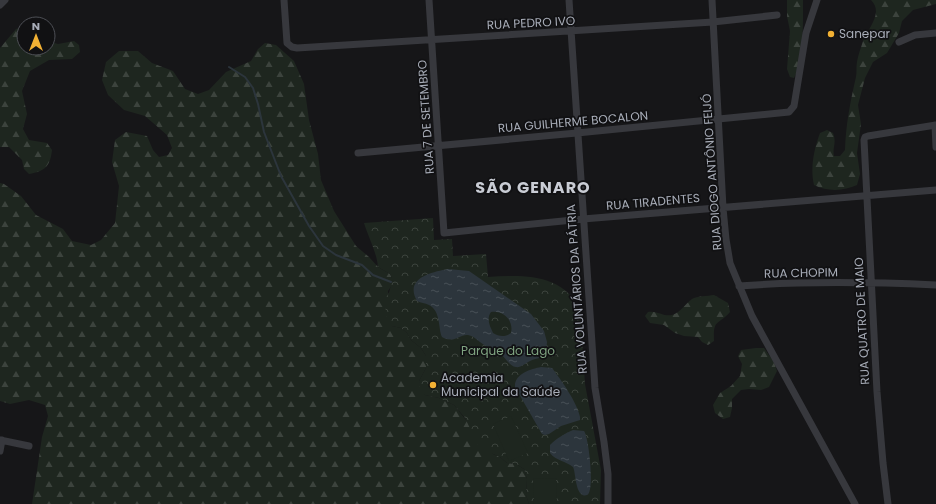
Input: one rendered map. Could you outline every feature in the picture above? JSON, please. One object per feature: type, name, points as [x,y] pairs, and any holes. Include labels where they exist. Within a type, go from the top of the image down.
[{"type":"street","points":[[0,6],[5,0]]},
{"type":"street","name":"RUA PEDRO IVO","points":[[284,0],[287,43],[292,47],[297,48],[570,32],[713,22],[777,15]]},
{"type":"street","name":"RUA 7 DE SETEMBRO","points":[[429,0],[444,233]]},
{"type":"street","name":"RUA VOLUNTÁRIOS DA PÁTRIA","points":[[569,0],[595,388],[607,468],[608,504]]},
{"type":"street","name":"RUA DIOGO ANTÔNIO FEIJÓ","points":[[712,0],[723,208],[730,263],[752,316],[855,504]]},
{"type":"street","name":"RUA GUILHERME BOCALON","points":[[358,153],[789,112],[794,106],[806,33],[818,0]]},
{"type":"street","points":[[899,42],[915,35],[936,33]]},
{"type":"street","points":[[936,125],[936,147]]},
{"type":"street","name":"RUA QUATRO DE MAIO","points":[[888,504],[877,392],[864,137],[936,125]]},
{"type":"street","name":"RUA TIRADENTES","points":[[444,233],[583,219],[866,197],[936,190]]},
{"type":"street","name":"RUA CHOPIM","points":[[739,286],[781,283],[871,282],[936,285]]},
{"type":"street","points":[[0,451],[1,440],[29,446]]},
{"type":"green space","points":[[787,0],[803,0],[803,29],[800,62],[794,78],[790,77],[787,69],[790,31],[787,16]]},
{"type":"green space","points":[[871,0],[936,0],[936,4],[913,10],[902,21],[899,33],[887,53],[873,62],[865,78],[858,105],[861,124],[857,153],[860,174],[857,185],[847,189],[825,189],[814,185],[812,172],[816,145],[820,133],[827,130],[833,133],[835,143],[834,156],[840,156],[845,150],[847,122],[856,77],[857,59],[863,41],[876,15],[875,5]]},
{"type":"green space","points":[[16,29],[16,56],[56,56],[56,43],[74,41],[79,45],[80,52],[72,59],[49,60],[30,71],[22,91],[27,114],[23,129],[29,140],[47,143],[52,150],[50,160],[43,170],[29,174],[24,169],[22,160],[9,147],[0,147],[0,48]]},
{"type":"green space","points":[[265,43],[276,45],[294,61],[304,84],[309,120],[318,154],[321,180],[334,211],[356,246],[378,267],[390,274],[392,278],[392,285],[388,291],[392,326],[401,328],[407,333],[411,340],[421,348],[426,356],[426,368],[419,381],[425,395],[439,398],[454,405],[493,454],[500,457],[507,463],[516,464],[524,469],[527,479],[526,495],[529,504],[32,504],[42,437],[48,416],[45,405],[29,400],[10,404],[0,401],[0,183],[4,184],[21,196],[36,215],[63,229],[72,241],[91,245],[101,240],[115,223],[119,186],[112,162],[115,140],[126,132],[147,136],[153,150],[159,157],[168,155],[172,148],[167,135],[145,116],[124,110],[108,95],[102,80],[106,62],[119,51],[138,51],[152,63],[173,71],[185,89],[198,94],[209,90],[226,72],[251,61],[258,49]]},
{"type":"green space","name":"Parque do Lago","points":[[433,218],[434,240],[452,239],[453,256],[486,254],[488,277],[515,276],[541,279],[564,289],[573,299],[580,311],[585,384],[601,470],[600,504],[529,504],[526,495],[527,479],[524,469],[516,464],[507,463],[500,457],[484,450],[478,445],[465,418],[454,405],[439,398],[425,395],[420,389],[419,381],[426,368],[426,356],[421,348],[411,340],[407,333],[401,328],[392,326],[388,320],[386,314],[386,302],[392,278],[390,274],[378,267],[374,250],[364,223]]},
{"type":"green space","points":[[714,295],[728,303],[730,312],[715,325],[714,341],[708,345],[702,342],[698,337],[684,336],[675,333],[664,325],[650,323],[645,316],[648,312],[672,315],[694,298]]},
{"type":"green space","points":[[764,348],[774,362],[777,371],[769,387],[761,390],[741,390],[732,399],[730,417],[723,419],[715,413],[713,405],[720,393],[731,386],[740,376],[742,364],[738,356],[741,350]]},
{"type":"green space","points":[[511,416],[528,453],[509,461],[493,424]]},
{"type":"green space","points":[[556,478],[557,504],[534,504],[533,479]]},
{"type":"water","points":[[448,269],[469,271],[531,314],[544,331],[547,342],[546,353],[521,366],[516,367],[509,363],[498,352],[471,336],[465,335],[450,340],[442,337],[436,311],[429,305],[417,301],[414,293],[414,287],[417,282],[428,274]],"holes":[[[491,312],[503,314],[507,317],[511,324],[511,333],[505,336],[500,336],[493,333],[489,322],[489,317]]]},
{"type":"water","points":[[541,367],[552,368],[572,398],[580,417],[580,420],[561,426],[545,435],[542,434],[515,387],[515,382],[520,375]]},
{"type":"water","points":[[573,430],[584,431],[588,444],[591,485],[587,495],[580,493],[578,489],[573,467],[555,458],[550,453],[550,445],[555,440]]},
{"type":"waterway","points":[[229,67],[245,77],[253,88],[264,132],[281,176],[309,226],[323,246],[336,255],[362,265],[373,275],[391,282]]},
{"type":"place","name":"Sanepar","points":[[831,34]]},
{"type":"place","name":"Academia Municipal da Saúde","points":[[433,385]]},
{"type":"district","name":"SÃO GENARO","points":[[533,187]]}]
